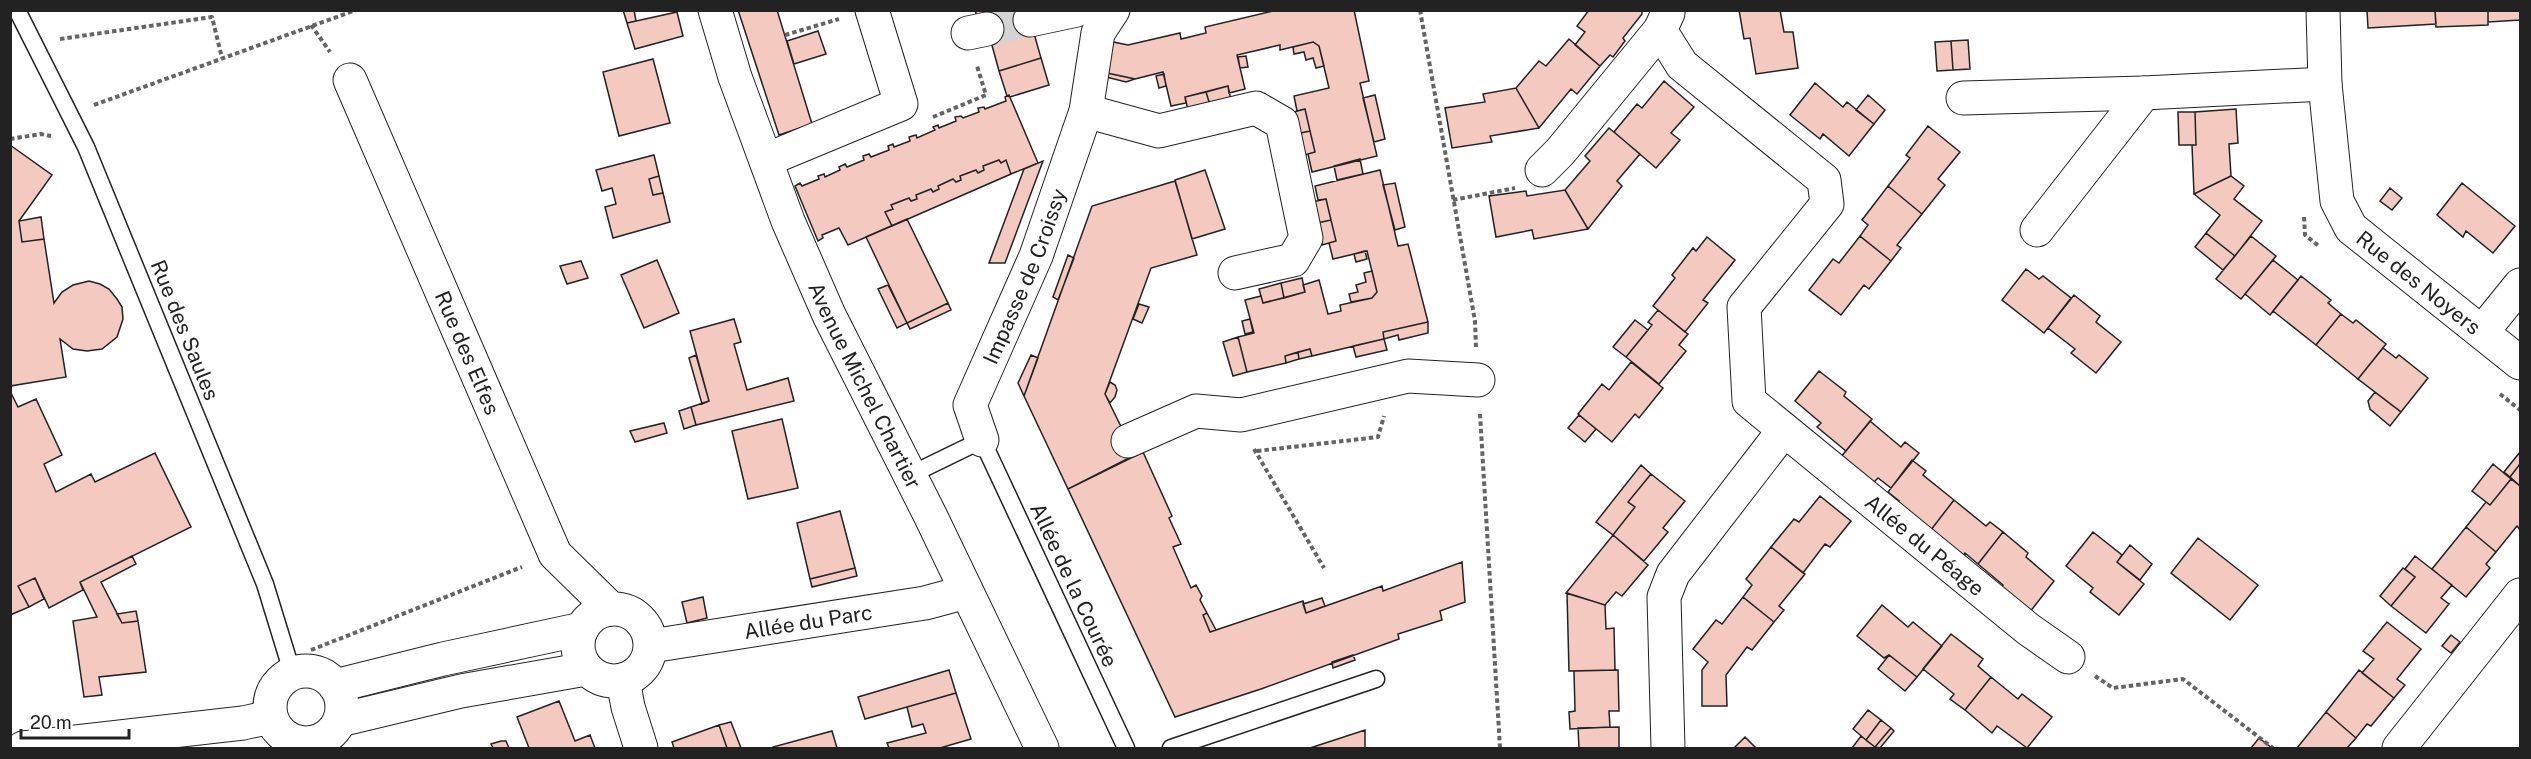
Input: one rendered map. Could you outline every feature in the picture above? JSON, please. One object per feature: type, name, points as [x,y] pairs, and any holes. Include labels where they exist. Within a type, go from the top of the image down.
[{"type":"street","name":"Avenue Michel Chartier","points":[[715,10],[735,77],[788,221],[828,315],[910,475],[1042,748]]},
{"type":"street","points":[[1030,20],[1077,10]]},
{"type":"street","name":"Impasse de Croissy","points":[[982,440],[970,405],[1036,256],[1086,111],[1098,33],[1113,10]]},
{"type":"street","name":"Rue des Noyers","points":[[2322,10],[2325,84],[2337,201],[2351,228],[2520,363]]},
{"type":"street","points":[[766,160],[901,104],[860,14]]},
{"type":"street","points":[[1542,170],[1560,152],[1665,20]]},
{"type":"street","name":"Allée du Péage","points":[[1665,20],[1682,65],[1824,180],[1827,204],[1744,307],[1749,401],[2028,629],[2068,657]]},
{"type":"street","name":"Rue des Elfes","points":[[350,80],[555,554],[611,609]]},
{"type":"street","points":[[1963,98],[2144,93],[2325,84]]},
{"type":"street","points":[[2037,230],[2144,93]]},
{"type":"street","points":[[1086,111],[1159,131],[1256,108],[1282,123],[1306,238],[1293,260],[1234,273]]},
{"type":"street","points":[[2482,332],[2520,285]]},
{"type":"street","points":[[1128,441],[1196,411],[1241,415],[1408,376],[1478,380]]},
{"type":"street","points":[[1668,748],[1664,597],[1673,574],[1784,430]]},
{"type":"street","name":"Allée du Parc","points":[[651,646],[925,603],[966,592]]},
{"type":"street","points":[[2399,748],[2520,596]]},
{"type":"street","points":[[611,609],[623,610],[639,618],[649,633],[651,646],[649,657],[634,676],[613,681],[603,679],[586,669],[578,649],[582,629],[589,620],[611,609]]},
{"type":"street","points":[[335,686],[442,659],[582,629]]},
{"type":"street","points":[[292,666],[318,673],[328,678],[335,686],[341,697],[340,720],[329,735],[313,746],[282,735],[275,727],[270,706],[277,685],[292,666]]},
{"type":"street","points":[[340,720],[461,691],[586,669]]},
{"type":"street","points":[[623,680],[628,707],[641,748]]},
{"type":"street","points":[[23,748],[243,723],[271,717]]},
{"type":"lane","name":"Rue des Saules","points":[[17,10],[86,147],[265,584],[292,666]]},
{"type":"lane","points":[[910,475],[982,440]]},
{"type":"lane","name":"Allée de la Courée","points":[[982,440],[1126,748]]},
{"type":"lane","points":[[1171,748],[1376,680]]},
{"type":"path","points":[[70,114],[356,10]]},
{"type":"path","points":[[785,34],[860,14]]},
{"type":"path","points":[[33,43],[212,17],[222,58]]},
{"type":"path","points":[[10,139],[41,134],[86,147]]},
{"type":"path","points":[[1454,200],[1533,185],[1542,170]]},
{"type":"path","points":[[1257,452],[1378,437],[1395,379]]},
{"type":"path","points":[[1214,412],[1257,452],[1324,568]]},
{"type":"path","points":[[292,666],[555,554]]},
{"type":"path","points":[[2068,657],[2113,688],[2183,679],[2273,748]]},
{"type":"building","points":[[623,10],[634,10],[636,21],[627,23]]},
{"type":"building","points":[[738,10],[777,10],[812,124],[779,135]]},
{"type":"building","points":[[975,10],[1017,10],[978,21]]},
{"type":"building","points":[[1017,10],[1033,30],[990,38],[984,20]]},
{"type":"building","points":[[1277,10],[1354,10],[1369,81],[1360,83],[1377,156],[1312,172],[1308,154],[1315,152],[1305,109],[1297,111],[1294,96],[1329,88],[1319,46],[1313,42],[1280,50],[1280,45],[1237,55],[1245,89],[1229,93],[1228,86],[1185,97],[1186,103],[1171,106],[1163,72],[1135,79],[1107,73],[1113,42],[1128,45],[1180,33],[1181,39],[1206,33],[1205,27]]},
{"type":"building","points":[[1589,10],[1642,10],[1642,14],[1623,38],[1625,41],[1613,57],[1610,55],[1600,66],[1575,45],[1585,32],[1577,26]]},
{"type":"building","points":[[1739,10],[1780,10],[1784,32],[1793,32],[1798,68],[1756,74],[1750,38],[1744,39]]},
{"type":"building","points":[[2367,10],[2435,10],[2436,24],[2368,28]]},
{"type":"building","points":[[2435,10],[2488,10],[2488,25],[2436,27]]},
{"type":"building","points":[[2488,10],[2520,10],[2520,20],[2488,22]]},
{"type":"building","points":[[677,12],[683,36],[635,49],[627,23]]},
{"type":"building","points":[[1033,30],[1041,58],[999,71],[990,38]]},
{"type":"building","points":[[818,31],[826,54],[794,64],[787,41]]},
{"type":"building","points":[[1569,39],[1600,66],[1577,94],[1571,89],[1539,128],[1516,88],[1539,61],[1546,66]]},
{"type":"building","points":[[1968,40],[1970,69],[1953,70],[1951,41]]},
{"type":"building","points":[[1951,41],[1953,70],[1937,71],[1935,42]]},
{"type":"building","points":[[1313,42],[1319,46],[1324,66],[1316,68],[1313,58],[1306,60],[1304,52],[1294,54],[1293,47]]},
{"type":"building","points":[[1246,56],[1248,67],[1240,68],[1238,57]]},
{"type":"building","points":[[1041,58],[1049,85],[1007,96],[999,71]]},
{"type":"building","points":[[653,59],[670,123],[619,136],[603,72]]},
{"type":"building","points":[[1107,73],[1135,79],[1126,82],[1106,77]]},
{"type":"building","points":[[1164,74],[1166,86],[1159,88],[1156,76]]},
{"type":"building","points":[[1664,81],[1694,107],[1671,133],[1680,140],[1656,168],[1614,132],[1637,104],[1642,108]]},
{"type":"building","points":[[1815,83],[1843,107],[1847,102],[1874,124],[1849,156],[1823,134],[1820,139],[1790,115]]},
{"type":"building","points":[[1228,86],[1231,100],[1210,105],[1206,92]]},
{"type":"building","points":[[1516,88],[1539,128],[1490,136],[1492,142],[1452,148],[1445,108],[1485,102],[1483,94]]},
{"type":"building","points":[[1206,92],[1210,105],[1188,110],[1185,97]]},
{"type":"building","points":[[1009,95],[1038,163],[1011,174],[1006,160],[1001,163],[999,160],[983,166],[984,170],[978,173],[976,170],[960,176],[961,180],[956,182],[953,179],[938,186],[939,189],[933,192],[931,189],[916,195],[917,199],[911,201],[909,198],[891,205],[893,209],[885,212],[892,226],[848,245],[839,228],[822,235],[823,238],[818,241],[795,186],[800,183],[802,186],[819,179],[818,176],[824,174],[825,177],[840,170],[839,167],[845,164],[847,167],[864,160],[863,156],[869,154],[871,157],[889,150],[888,146],[893,144],[894,147],[910,141],[909,137],[916,135],[917,138],[935,130],[933,127],[938,125],[939,128],[956,121],[955,117],[963,118],[979,112],[978,108],[984,107],[985,109],[1006,101],[1005,97]]},
{"type":"building","points":[[1375,95],[1385,139],[1374,142],[1363,98]]},
{"type":"building","points":[[1868,95],[1885,110],[1874,124],[1856,110]]},
{"type":"building","points":[[1305,109],[1310,131],[1296,134],[1290,113]]},
{"type":"building","points":[[2236,109],[2238,143],[2229,144],[2231,176],[2194,194],[2192,145],[2196,145],[2195,112]]},
{"type":"building","points":[[2178,112],[2195,112],[2196,145],[2179,145]]},
{"type":"building","points":[[1928,126],[1960,152],[1938,179],[1945,185],[1922,214],[1888,186],[1910,158],[1906,155]]},
{"type":"building","points":[[1609,128],[1640,154],[1617,181],[1622,186],[1588,229],[1565,190],[1590,161],[1585,156]]},
{"type":"building","points":[[1310,131],[1315,152],[1301,156],[1296,134]]},
{"type":"building","points":[[10,145],[52,175],[19,221],[22,242],[44,239],[54,303],[62,292],[73,285],[89,281],[109,289],[122,307],[123,319],[117,337],[102,349],[87,351],[73,349],[60,339],[66,377],[10,386]]},
{"type":"building","points":[[654,155],[659,176],[649,179],[653,195],[663,193],[670,222],[613,238],[605,207],[616,204],[612,188],[602,191],[596,170]]},
{"type":"building","points":[[1360,159],[1363,174],[1337,180],[1334,166]]},
{"type":"building","points":[[999,160],[1001,163],[1006,160],[1011,174],[892,226],[885,212],[893,209],[891,205],[909,198],[911,201],[917,199],[916,195],[931,189],[933,192],[939,189],[938,186],[953,179],[956,182],[961,180],[960,176],[976,170],[978,173],[984,170],[983,166]]},
{"type":"building","points":[[1043,161],[1005,263],[989,263],[1024,169]]},
{"type":"building","points":[[1205,170],[1225,229],[1192,239],[1175,180]]},
{"type":"building","points":[[1380,170],[1398,246],[1408,244],[1428,322],[1383,332],[1384,339],[1312,356],[1310,349],[1285,356],[1286,363],[1247,372],[1238,337],[1254,333],[1245,300],[1261,296],[1263,303],[1305,292],[1303,285],[1319,280],[1328,314],[1341,311],[1340,305],[1372,298],[1377,292],[1367,251],[1333,259],[1329,243],[1336,241],[1326,199],[1318,200],[1315,186]]},
{"type":"building","points":[[659,176],[663,193],[653,195],[649,179]]},
{"type":"building","points":[[2231,176],[2244,186],[2234,199],[2262,221],[2235,256],[2206,233],[2220,215],[2194,194]]},
{"type":"building","points":[[1175,181],[1197,255],[1151,268],[1105,394],[1135,455],[1068,489],[1024,396],[1092,206]]},
{"type":"building","points":[[1395,183],[1405,227],[1395,230],[1383,185]]},
{"type":"building","points":[[2462,183],[2515,226],[2493,253],[2466,231],[2463,237],[2437,215]]},
{"type":"building","points":[[1888,186],[1922,214],[1897,245],[1901,248],[1891,261],[1860,236],[1868,225],[1862,220]]},
{"type":"building","points":[[2390,188],[2402,198],[2392,210],[2380,201]]},
{"type":"building","points":[[1565,190],[1588,229],[1534,239],[1532,230],[1496,237],[1489,196],[1526,191],[1527,196]]},
{"type":"building","points":[[1326,199],[1331,220],[1317,223],[1312,202]]},
{"type":"building","points":[[41,217],[44,239],[22,242],[19,221]]},
{"type":"building","points":[[907,219],[948,303],[907,323],[866,237]]},
{"type":"building","points":[[1331,220],[1336,241],[1322,245],[1317,223]]},
{"type":"building","points":[[2206,233],[2235,256],[2223,270],[2195,247]]},
{"type":"building","points":[[1860,236],[1891,261],[1869,289],[1864,285],[1841,315],[1809,290],[1833,259],[1839,263]]},
{"type":"building","points":[[2251,236],[2276,256],[2241,299],[2216,279]]},
{"type":"building","points":[[1707,237],[1735,260],[1703,300],[1708,303],[1685,332],[1653,306],[1675,278],[1672,275],[1693,248],[1696,251]]},
{"type":"building","points":[[1365,251],[1367,259],[1356,262],[1354,254]]},
{"type":"building","points":[[1068,255],[1074,258],[1058,300],[1053,297]]},
{"type":"building","points":[[657,260],[679,313],[644,328],[621,275]]},
{"type":"building","points":[[2273,260],[2298,280],[2270,315],[2245,294]]},
{"type":"building","points":[[581,261],[588,278],[567,284],[560,266]]},
{"type":"building","points":[[2026,269],[2039,279],[2043,276],[2071,298],[2044,333],[2002,300]]},
{"type":"building","points":[[1372,271],[1377,292],[1372,298],[1351,302],[1349,294],[1358,292],[1356,285],[1366,282],[1364,273]]},
{"type":"building","points":[[2301,276],[2331,300],[2328,303],[2341,314],[2316,345],[2273,311]]},
{"type":"building","points":[[1302,278],[1305,292],[1284,298],[1281,283]]},
{"type":"building","points":[[1281,283],[1284,298],[1263,303],[1259,289]]},
{"type":"building","points":[[888,285],[907,323],[897,328],[878,289]]},
{"type":"building","points":[[2074,295],[2100,316],[2096,322],[2121,342],[2096,373],[2071,353],[2075,349],[2048,328]]},
{"type":"building","points":[[948,303],[951,310],[910,329],[907,323]]},
{"type":"building","points":[[1139,304],[1149,307],[1142,323],[1133,319]]},
{"type":"building","points":[[1658,310],[1688,334],[1679,345],[1686,351],[1659,384],[1626,357],[1652,325],[1648,322]]},
{"type":"building","points":[[2341,314],[2353,323],[2356,320],[2386,344],[2358,379],[2316,345]]},
{"type":"building","points":[[734,319],[741,342],[734,344],[747,390],[788,378],[794,401],[696,425],[691,407],[709,401],[690,331]]},
{"type":"building","points":[[1250,319],[1253,332],[1245,334],[1242,321]]},
{"type":"building","points":[[1635,320],[1648,330],[1626,357],[1613,347]]},
{"type":"building","points":[[1428,322],[1428,333],[1399,340],[1398,335],[1384,339],[1383,332]]},
{"type":"building","points":[[1238,337],[1247,372],[1233,376],[1223,342]]},
{"type":"building","points":[[1384,339],[1387,350],[1356,357],[1353,346]]},
{"type":"building","points":[[2383,348],[2396,358],[2399,355],[2428,378],[2401,412],[2358,379]]},
{"type":"building","points":[[1310,349],[1312,356],[1299,359],[1298,352]]},
{"type":"building","points":[[1298,352],[1299,359],[1286,363],[1285,356]]},
{"type":"building","points":[[696,355],[709,401],[702,404],[689,358]]},
{"type":"building","points":[[1031,355],[1038,358],[1024,396],[1018,383]]},
{"type":"building","points":[[1631,362],[1663,388],[1639,418],[1635,414],[1612,442],[1578,414],[1602,384],[1609,390]]},
{"type":"building","points":[[1819,371],[1846,392],[1844,396],[1872,419],[1846,451],[1817,427],[1821,423],[1795,401]]},
{"type":"building","points":[[1110,382],[1117,390],[1110,403],[1105,394]]},
{"type":"building","points":[[10,391],[18,407],[36,399],[62,455],[44,464],[56,492],[91,474],[95,482],[155,453],[191,527],[80,582],[83,590],[49,608],[35,578],[18,586],[29,607],[10,615]]},
{"type":"building","points":[[2375,392],[2401,412],[2390,426],[2370,409],[2368,401]]},
{"type":"building","points":[[691,407],[696,425],[684,429],[679,411]]},
{"type":"building","points":[[1579,415],[1596,429],[1585,442],[1568,428]]},
{"type":"building","points":[[782,419],[798,488],[748,499],[732,431]]},
{"type":"building","points":[[1870,421],[1901,447],[1905,442],[1919,453],[1891,488],[1878,478],[1873,483],[1841,457]]},
{"type":"building","points":[[664,423],[667,433],[635,442],[630,431]]},
{"type":"building","points":[[1143,452],[1172,516],[1169,518],[1181,544],[1173,547],[1191,588],[1196,585],[1202,596],[1200,600],[1207,613],[1203,615],[1210,632],[1303,601],[1306,613],[1382,586],[1383,591],[1462,562],[1465,602],[1440,611],[1442,620],[1398,634],[1399,639],[1261,689],[1175,717],[1068,489]]},
{"type":"building","points":[[2520,452],[2520,464],[2510,477],[2504,472]]},
{"type":"building","points":[[1912,460],[1926,471],[1923,475],[1954,500],[1927,535],[1894,508],[1899,501],[1888,492]]},
{"type":"building","points":[[2493,464],[2511,479],[2490,505],[2472,491]]},
{"type":"building","points":[[2520,464],[2520,486],[2510,477]]},
{"type":"building","points":[[1641,465],[1651,474],[1628,502],[1635,507],[1613,535],[1596,522]]},
{"type":"building","points":[[1651,474],[1685,501],[1663,528],[1668,532],[1644,561],[1613,535],[1635,507],[1628,502]]},
{"type":"building","points":[[2511,479],[2520,486],[2520,530],[2517,526],[2496,552],[2466,527],[2486,502],[2490,505]]},
{"type":"building","points":[[1820,496],[1851,521],[1830,547],[1825,544],[1803,573],[1771,547],[1794,519],[1799,522]]},
{"type":"building","points":[[1954,500],[1986,526],[1990,522],[2003,532],[1978,564],[1965,553],[1959,561],[1927,535]]},
{"type":"building","points":[[840,511],[855,568],[810,579],[797,523]]},
{"type":"building","points":[[2466,527],[2496,552],[2486,564],[2490,568],[2466,597],[2432,569]]},
{"type":"building","points":[[2003,532],[2028,553],[2026,557],[2054,581],[2029,613],[1999,589],[2003,585],[1978,564]]},
{"type":"building","points":[[2093,532],[2122,555],[2117,562],[2144,584],[2119,615],[2090,592],[2093,588],[2066,566]]},
{"type":"building","points":[[1613,535],[1648,565],[1622,596],[1616,592],[1605,605],[1566,593]]},
{"type":"building","points":[[2198,538],[2258,585],[2230,620],[2171,573]]},
{"type":"building","points":[[2130,545],[2152,564],[2140,580],[2117,562]]},
{"type":"building","points":[[1771,547],[1805,574],[1779,606],[1784,610],[1774,622],[1743,597],[1752,585],[1746,579]]},
{"type":"building","points":[[132,556],[136,564],[101,582],[122,623],[138,621],[146,672],[99,677],[102,695],[84,697],[73,621],[97,617],[80,582]]},
{"type":"building","points":[[2415,556],[2452,585],[2441,598],[2449,604],[2426,633],[2391,606],[2415,577],[2405,569]]},
{"type":"building","points":[[855,568],[857,576],[812,587],[810,579]]},
{"type":"building","points":[[2403,568],[2415,577],[2391,606],[2380,596]]},
{"type":"building","points":[[35,578],[44,599],[29,607],[18,586]]},
{"type":"building","points":[[1567,593],[1605,605],[1606,629],[1614,628],[1615,670],[1569,671]]},
{"type":"building","points":[[703,597],[707,618],[687,623],[682,602]]},
{"type":"building","points":[[1743,597],[1774,622],[1752,650],[1747,647],[1726,675],[1727,706],[1702,706],[1702,670],[1708,662],[1693,649],[1716,620],[1722,624]]},
{"type":"building","points":[[1322,598],[1325,606],[1306,613],[1303,604]]},
{"type":"building","points":[[1882,605],[1908,627],[1913,622],[1942,646],[1917,677],[1889,655],[1884,658],[1857,636]]},
{"type":"building","points":[[136,611],[138,621],[122,623],[117,614]]},
{"type":"building","points":[[1207,613],[1216,630],[1210,632],[1203,615]]},
{"type":"building","points":[[2387,622],[2421,649],[2397,679],[2405,685],[2394,698],[2362,673],[2374,659],[2363,651]]},
{"type":"building","points":[[1951,634],[1983,659],[1978,666],[1991,677],[1965,710],[1950,699],[1954,694],[1923,669]]},
{"type":"building","points":[[2451,635],[2460,642],[2451,653],[2442,646]]},
{"type":"building","points":[[1353,655],[1355,660],[1333,668],[1332,662]]},
{"type":"building","points":[[1889,655],[1917,677],[1905,691],[1878,669]]},
{"type":"building","points":[[949,670],[956,693],[865,719],[858,697]]},
{"type":"building","points":[[1618,670],[1619,711],[1609,711],[1610,727],[1570,729],[1569,712],[1575,711],[1574,671]]},
{"type":"building","points":[[2359,670],[2394,698],[2371,726],[2367,724],[2356,738],[2326,712]]},
{"type":"building","points":[[1991,677],[2018,699],[2022,694],[2052,717],[2027,748],[1997,726],[1992,733],[1965,710]]},
{"type":"building","points":[[956,693],[971,739],[940,748],[889,748],[887,743],[926,733],[923,724],[912,727],[907,707]]},
{"type":"building","points":[[559,701],[575,741],[590,735],[595,748],[529,748],[517,717]]},
{"type":"building","points":[[1868,710],[1881,720],[1866,740],[1853,729]]},
{"type":"building","points":[[2326,712],[2356,738],[2347,748],[2297,748]]},
{"type":"building","points":[[1881,720],[1891,728],[1875,747],[1866,740]]},
{"type":"building","points":[[731,722],[741,748],[727,748],[719,725]]},
{"type":"building","points":[[719,725],[727,748],[674,748],[672,742]]},
{"type":"building","points":[[1619,727],[1619,748],[1579,748],[1578,728]]},
{"type":"building","points":[[1891,728],[1894,731],[1880,748],[1875,747]]},
{"type":"building","points":[[1365,730],[1365,748],[1310,748]]},
{"type":"building","points":[[832,731],[837,748],[773,748],[773,747]]},
{"type":"building","points":[[1861,736],[1875,747],[1852,748]]},
{"type":"building","points":[[1745,737],[1756,748],[1734,748]]},
{"type":"building","points":[[2259,738],[2272,748],[2251,748]]},
{"type":"building","points":[[506,741],[509,748],[493,748],[491,744]]},
{"type":"tunnel","points":[[987,29],[1030,20]]}]
